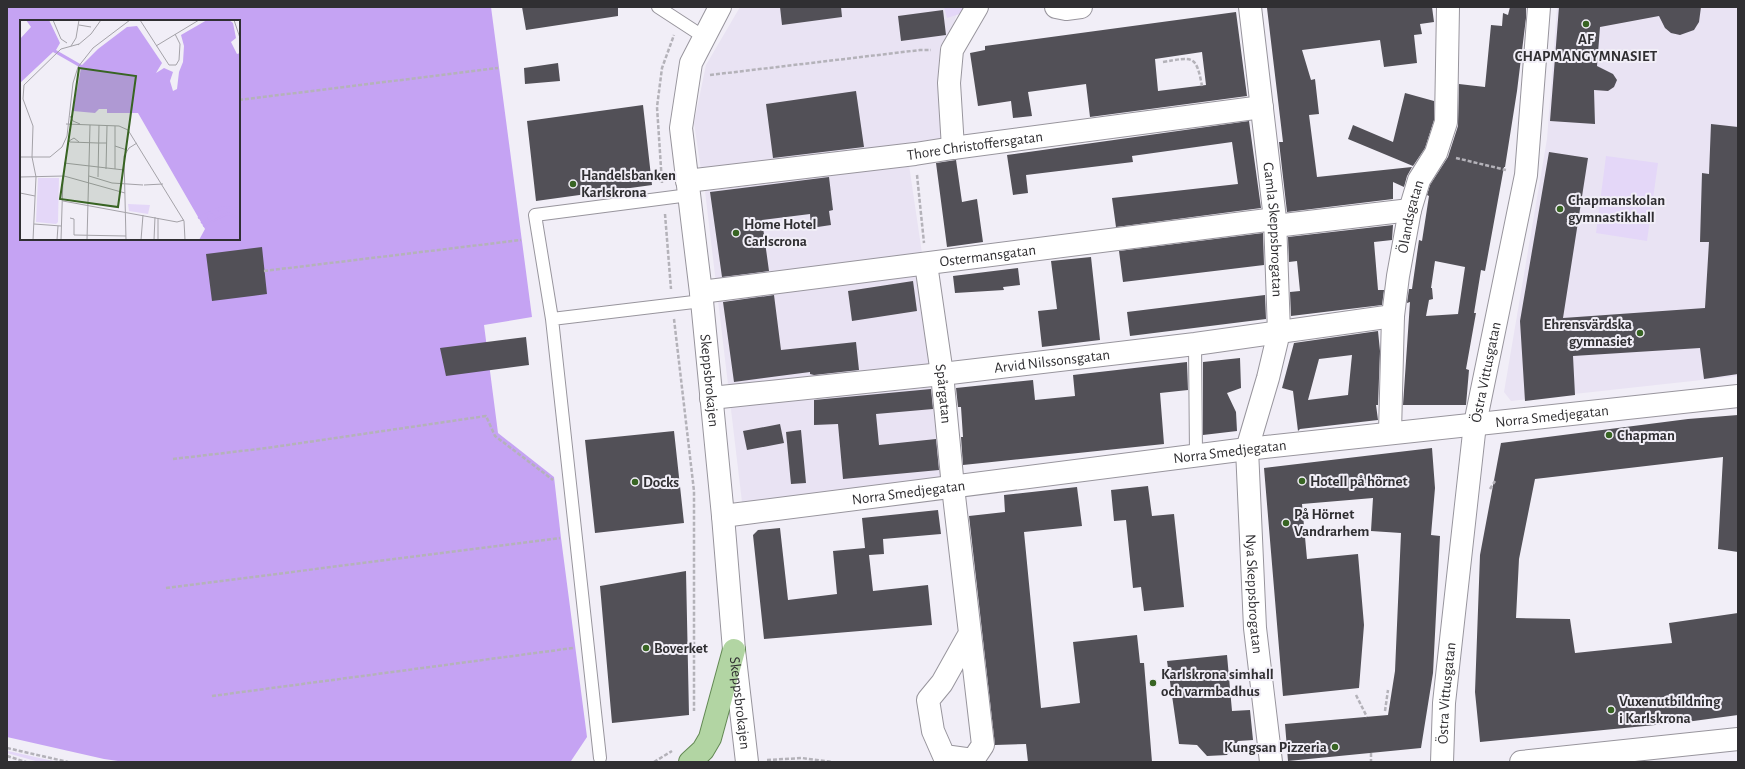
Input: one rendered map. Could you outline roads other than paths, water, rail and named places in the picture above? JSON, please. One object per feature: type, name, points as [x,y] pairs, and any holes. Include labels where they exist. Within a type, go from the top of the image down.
[{"type":"main road","points":[[690,762],[703,750],[710,738],[734,650]]},
{"type":"street","name":"Skeppsbrokajen","points":[[720,7],[691,63],[682,128],[701,297],[723,516],[734,650],[747,762]]},
{"type":"street","points":[[953,148],[949,84],[952,50],[977,7]]},
{"type":"street","points":[[1056,7],[1066,9],[1081,7]]},
{"type":"street","name":"Gamla Skeppsbrogatan","points":[[1247,448],[1268,378],[1279,332],[1275,222],[1250,7]]},
{"type":"street","name":"Ölandsgatan","points":[[1390,432],[1393,316],[1398,276],[1410,210],[1419,180],[1436,153],[1446,122],[1448,7]]},
{"type":"street","name":"Östra Vittusgatan","points":[[1442,762],[1444,703],[1475,424],[1526,175],[1539,7]]},
{"type":"street","name":"Thore Christoffersgatan","points":[[688,188],[953,148],[1262,107]]},
{"type":"street","name":"Ostermansgatan","points":[[701,297],[926,264],[1275,222],[1410,210]]},
{"type":"street","name":"Spårgatan","points":[[926,264],[942,374],[953,487],[970,633],[983,745],[973,760],[944,756],[933,731],[928,700],[942,684],[970,633]]},
{"type":"street","name":"Arvid Nilssonsgatan","points":[[711,398],[942,374],[1195,344],[1393,316]]},
{"type":"street","name":"Norra Smedjegatan","points":[[723,516],[1247,448],[1738,396]]},
{"type":"street","name":"Nya Skeppsbrogatan","points":[[1247,448],[1255,628],[1271,762]]},
{"type":"street","points":[[1521,762],[1738,738]]},
{"type":"lane","points":[[658,7],[704,37]]},
{"type":"lane","points":[[600,758],[552,319],[535,216],[664,199],[688,188]]},
{"type":"lane","points":[[552,319],[673,305],[701,297]]},
{"type":"lane","points":[[1195,344],[1196,455]]},
{"type":"place","name":"AF CHAPMANGYMNASIET","points":[[1586,24]]},
{"type":"place","name":"Handelsbanken Karlskrona","points":[[573,184]]},
{"type":"place","name":"Chapmanskolan gymnastikhall","points":[[1560,209]]},
{"type":"place","name":"Home Hotel Carlscrona","points":[[736,233]]},
{"type":"place","name":"Ehrensvärdska gymnasiet","points":[[1640,333]]},
{"type":"place","name":"Chapman","points":[[1609,435]]},
{"type":"place","name":"Hotell på hörnet","points":[[1302,481]]},
{"type":"place","name":"Docks","points":[[635,482]]},
{"type":"place","name":"På Hörnet Vandrarhem","points":[[1286,523]]},
{"type":"place","name":"Boverket","points":[[646,648]]},
{"type":"place","name":"Karlskrona simhall och varmbadhus","points":[[1153,683]]},
{"type":"place","name":"Vuxenutbildning i Karlskrona","points":[[1611,710]]},
{"type":"place","name":"Kungsan Pizzeria","points":[[1335,747]]}]
